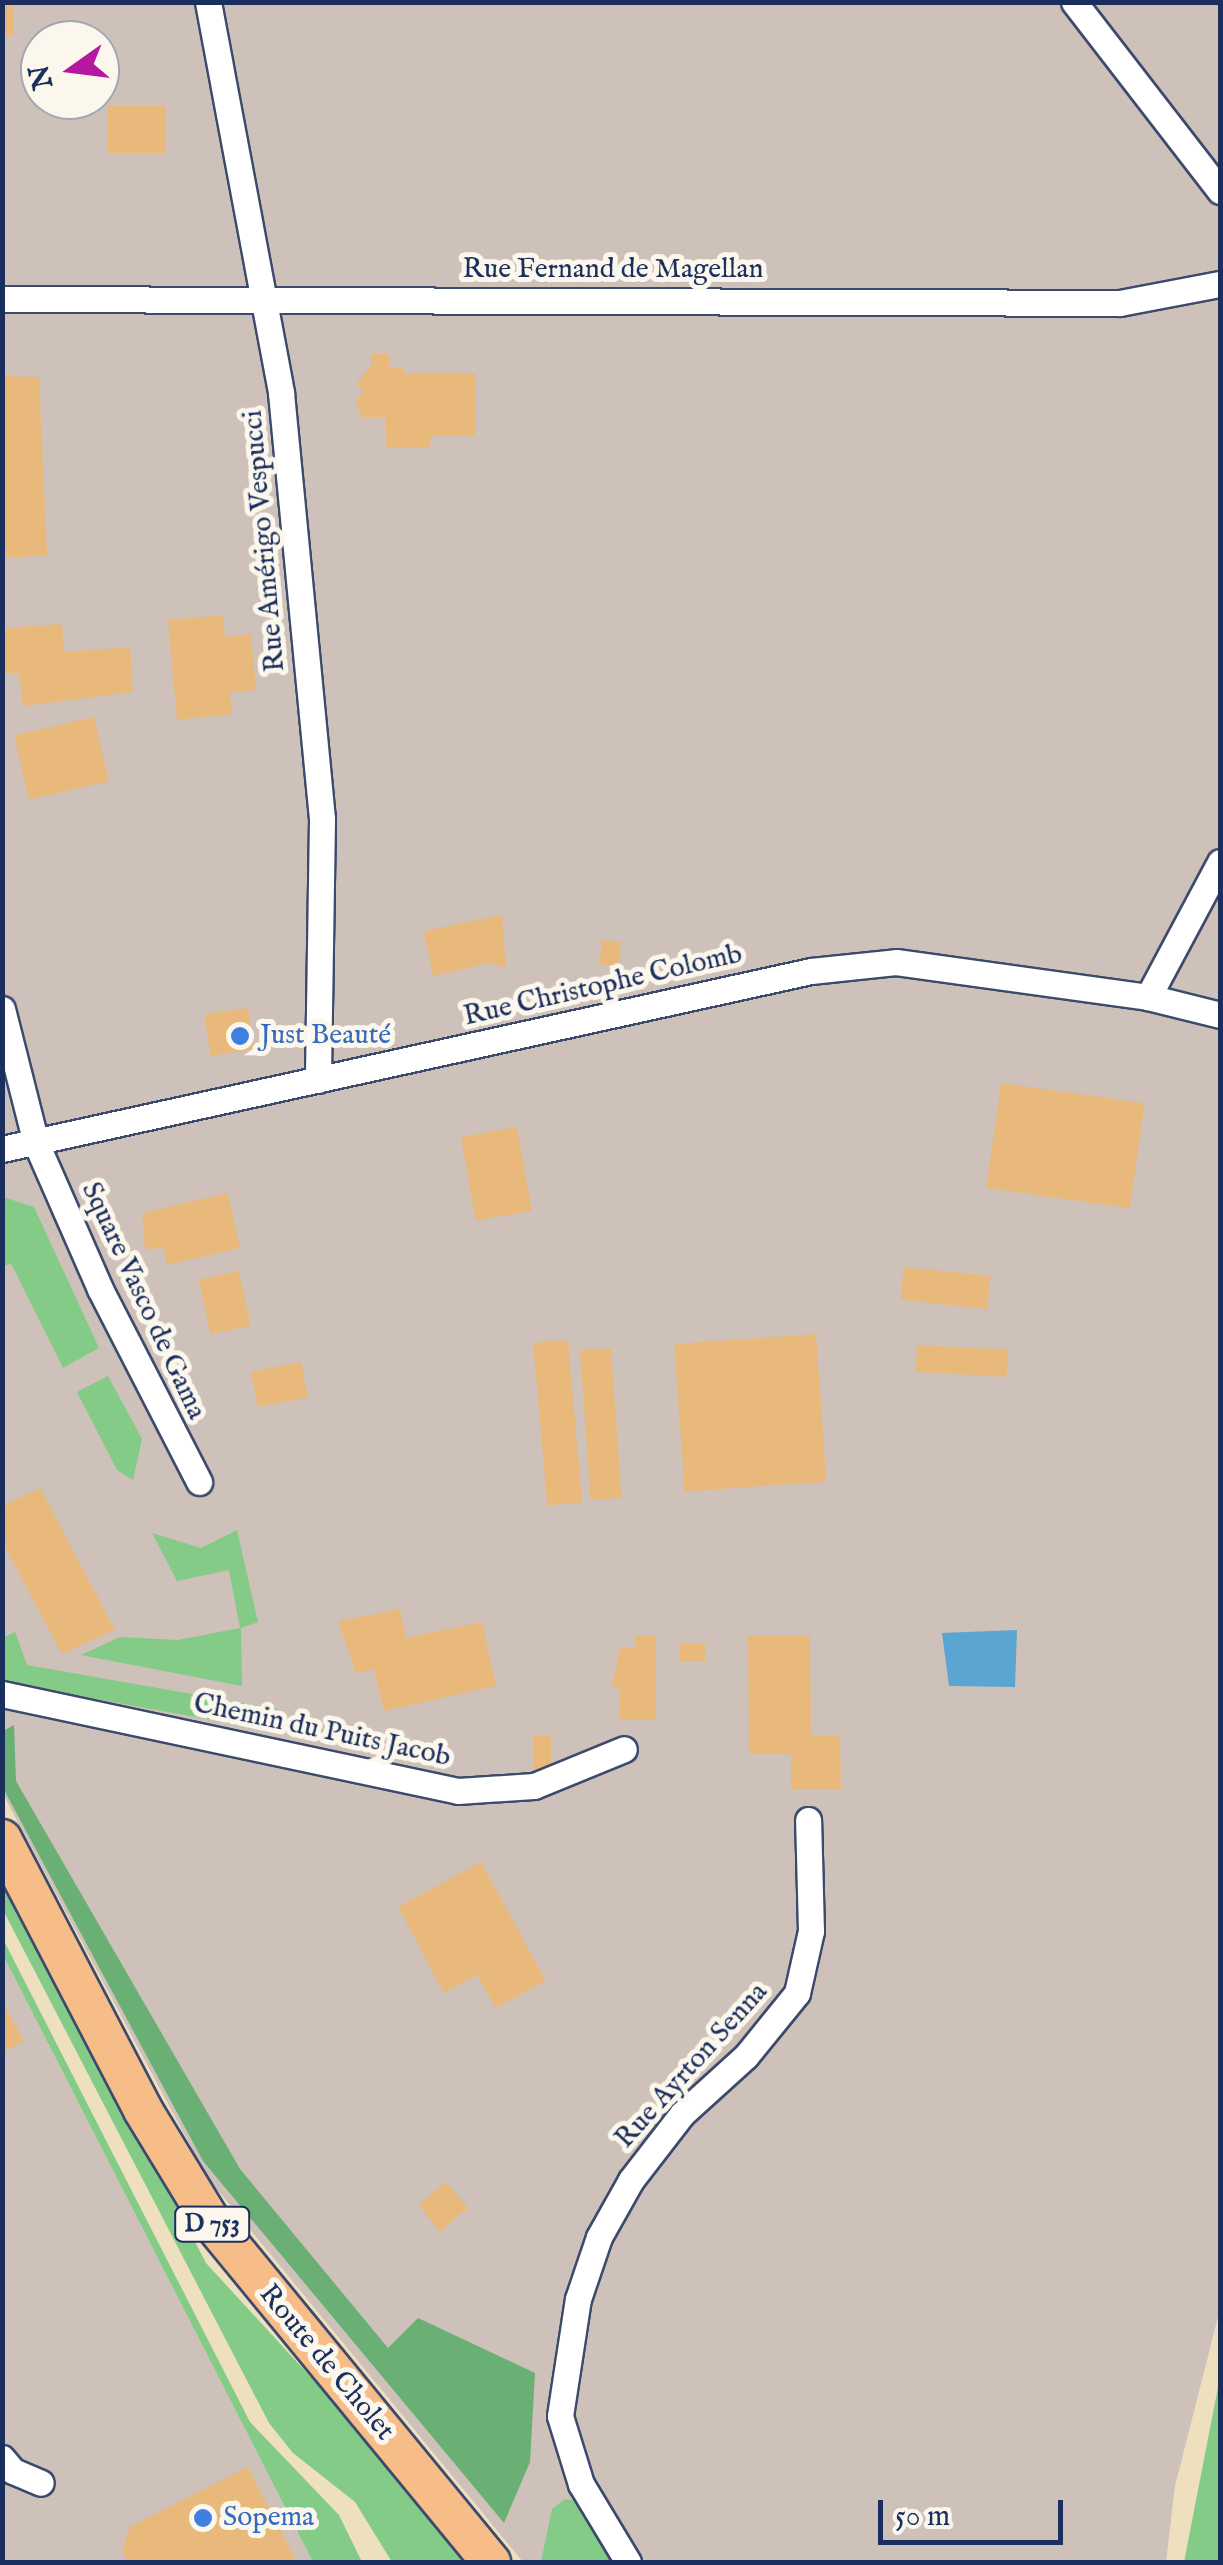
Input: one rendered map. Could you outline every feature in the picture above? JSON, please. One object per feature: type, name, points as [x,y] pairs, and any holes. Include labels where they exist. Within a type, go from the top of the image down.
[{"type":"main road","name":"Route de Cholet","points":[[2,1840],[143,2110],[210,2220],[491,2562]]},
{"type":"street","name":"Rue Amérigo Vespucci","points":[[208,2],[281,393],[322,819],[318,1080]]},
{"type":"street","points":[[1074,2],[1220,191]]},
{"type":"street","name":"Rue Fernand de Magellan","points":[[2,299],[266,297],[1120,304],[1220,284]]},
{"type":"street","points":[[1148,997],[1220,862]]},
{"type":"street","name":"Rue Christophe Colomb","points":[[2,1148],[810,971],[896,962],[1148,997],[1220,1015]]},
{"type":"street","name":"Square Vasco de Gama","points":[[2,1009],[36,1143],[100,1290],[199,1482]]},
{"type":"street","name":"Chemin du Puits Jacob","points":[[2,1694],[458,1791],[534,1786],[624,1749]]},
{"type":"street","name":"Rue Ayrton Senna","points":[[628,2562],[581,2484],[560,2416],[578,2299],[599,2236],[631,2180],[682,2114],[746,2056],[796,1994],[811,1931],[808,1820]]},
{"type":"street","points":[[2,2458],[13,2471],[41,2483]]},
{"type":"shaded area","points":[[2,3],[1220,3],[1220,2309],[1175,2486],[1166,2562],[523,2562],[207,2177],[3,1794]]},
{"type":"shaded area","points":[[3,1955],[313,2562],[3,2562]]},
{"type":"green space","points":[[3,1197],[34,1207],[99,1348],[63,1368],[11,1263],[3,1267]]},
{"type":"green space","points":[[108,1376],[142,1439],[133,1480],[117,1470],[77,1392]]},
{"type":"green space","points":[[237,1530],[258,1622],[241,1628],[242,1686],[81,1655],[120,1637],[178,1640],[240,1628],[229,1570],[177,1581],[152,1533],[201,1548]]},
{"type":"green space","points":[[15,1632],[27,1665],[277,1709],[278,1732],[3,1682],[2,1638]]},
{"type":"green space","points":[[14,1725],[16,1781],[240,2169],[388,2348],[418,2318],[535,2373],[530,2462],[504,2523],[203,2161],[3,1788],[3,1731]]},
{"type":"green space","points":[[2,1868],[206,2263],[387,2460],[467,2562],[392,2562],[355,2502],[293,2453],[269,2423],[3,1910]]},
{"type":"green space","points":[[3,1939],[250,2422],[339,2515],[362,2562],[313,2562],[3,1955]]},
{"type":"green space","points":[[1220,2377],[1220,2562],[1184,2562]]},
{"type":"green space","points":[[565,2499],[578,2501],[613,2562],[541,2562],[552,2509]]},
{"type":"water","points":[[1017,1630],[1015,1687],[949,1686],[942,1633]]},
{"type":"building","points":[[2,2],[13,2],[13,35],[2,35]]},
{"type":"building","points":[[120,106],[166,106],[166,153],[108,153],[108,120],[120,120]]},
{"type":"building","points":[[371,354],[389,354],[389,367],[403,367],[403,373],[476,373],[475,436],[431,436],[430,447],[386,447],[386,417],[361,417],[356,400],[364,392],[356,384],[371,366]]},
{"type":"building","points":[[2,376],[39,377],[47,555],[2,558]]},
{"type":"building","points":[[223,615],[225,637],[251,634],[256,690],[230,692],[232,714],[177,720],[168,620]]},
{"type":"building","points":[[62,624],[64,652],[130,647],[133,692],[23,706],[19,673],[2,673],[2,628]]},
{"type":"building","points":[[94,717],[109,781],[29,800],[14,735]]},
{"type":"building","points":[[502,915],[506,968],[489,963],[433,976],[424,931]]},
{"type":"building","points":[[602,940],[621,942],[618,967],[599,965]]},
{"type":"building","points":[[248,1008],[254,1050],[210,1056],[204,1014]]},
{"type":"building","points":[[1001,1083],[1145,1103],[1130,1208],[986,1188]]},
{"type":"building","points":[[517,1127],[532,1211],[476,1221],[461,1137]]},
{"type":"building","points":[[228,1193],[240,1248],[167,1265],[163,1247],[145,1250],[142,1213]]},
{"type":"building","points":[[904,1267],[991,1276],[987,1309],[901,1300]]},
{"type":"building","points":[[239,1271],[251,1326],[211,1334],[199,1280]]},
{"type":"building","points":[[816,1334],[826,1482],[685,1492],[674,1344]]},
{"type":"building","points":[[568,1340],[582,1502],[547,1505],[533,1343]]},
{"type":"building","points":[[917,1345],[1008,1350],[1006,1377],[916,1372]]},
{"type":"building","points":[[611,1348],[621,1498],[591,1500],[580,1350]]},
{"type":"building","points":[[301,1362],[308,1397],[258,1407],[251,1372]]},
{"type":"building","points":[[40,1488],[115,1630],[62,1654],[2,1541],[2,1507]]},
{"type":"building","points":[[400,1609],[406,1638],[482,1622],[496,1686],[384,1711],[374,1669],[356,1673],[338,1621]]},
{"type":"building","points":[[636,1635],[656,1635],[656,1720],[620,1719],[620,1687],[612,1687],[620,1648],[636,1648]]},
{"type":"building","points":[[748,1635],[810,1635],[811,1735],[840,1735],[841,1790],[791,1790],[791,1754],[749,1754]]},
{"type":"building","points":[[680,1643],[705,1643],[705,1662],[680,1662]]},
{"type":"building","points":[[533,1735],[551,1735],[551,1769],[533,1769]]},
{"type":"building","points":[[481,1862],[546,1981],[496,2008],[477,1975],[444,1993],[398,1907]]},
{"type":"building","points":[[2,2000],[24,2041],[2,2052]]},
{"type":"building","points":[[446,2182],[468,2208],[440,2231],[418,2205]]},
{"type":"building","points":[[248,2467],[297,2562],[128,2562],[122,2551],[130,2527]]},
{"type":"place","name":"Just Beauté","points":[[240,1036]]},
{"type":"place","name":"Sopema","points":[[203,2518]]}]
